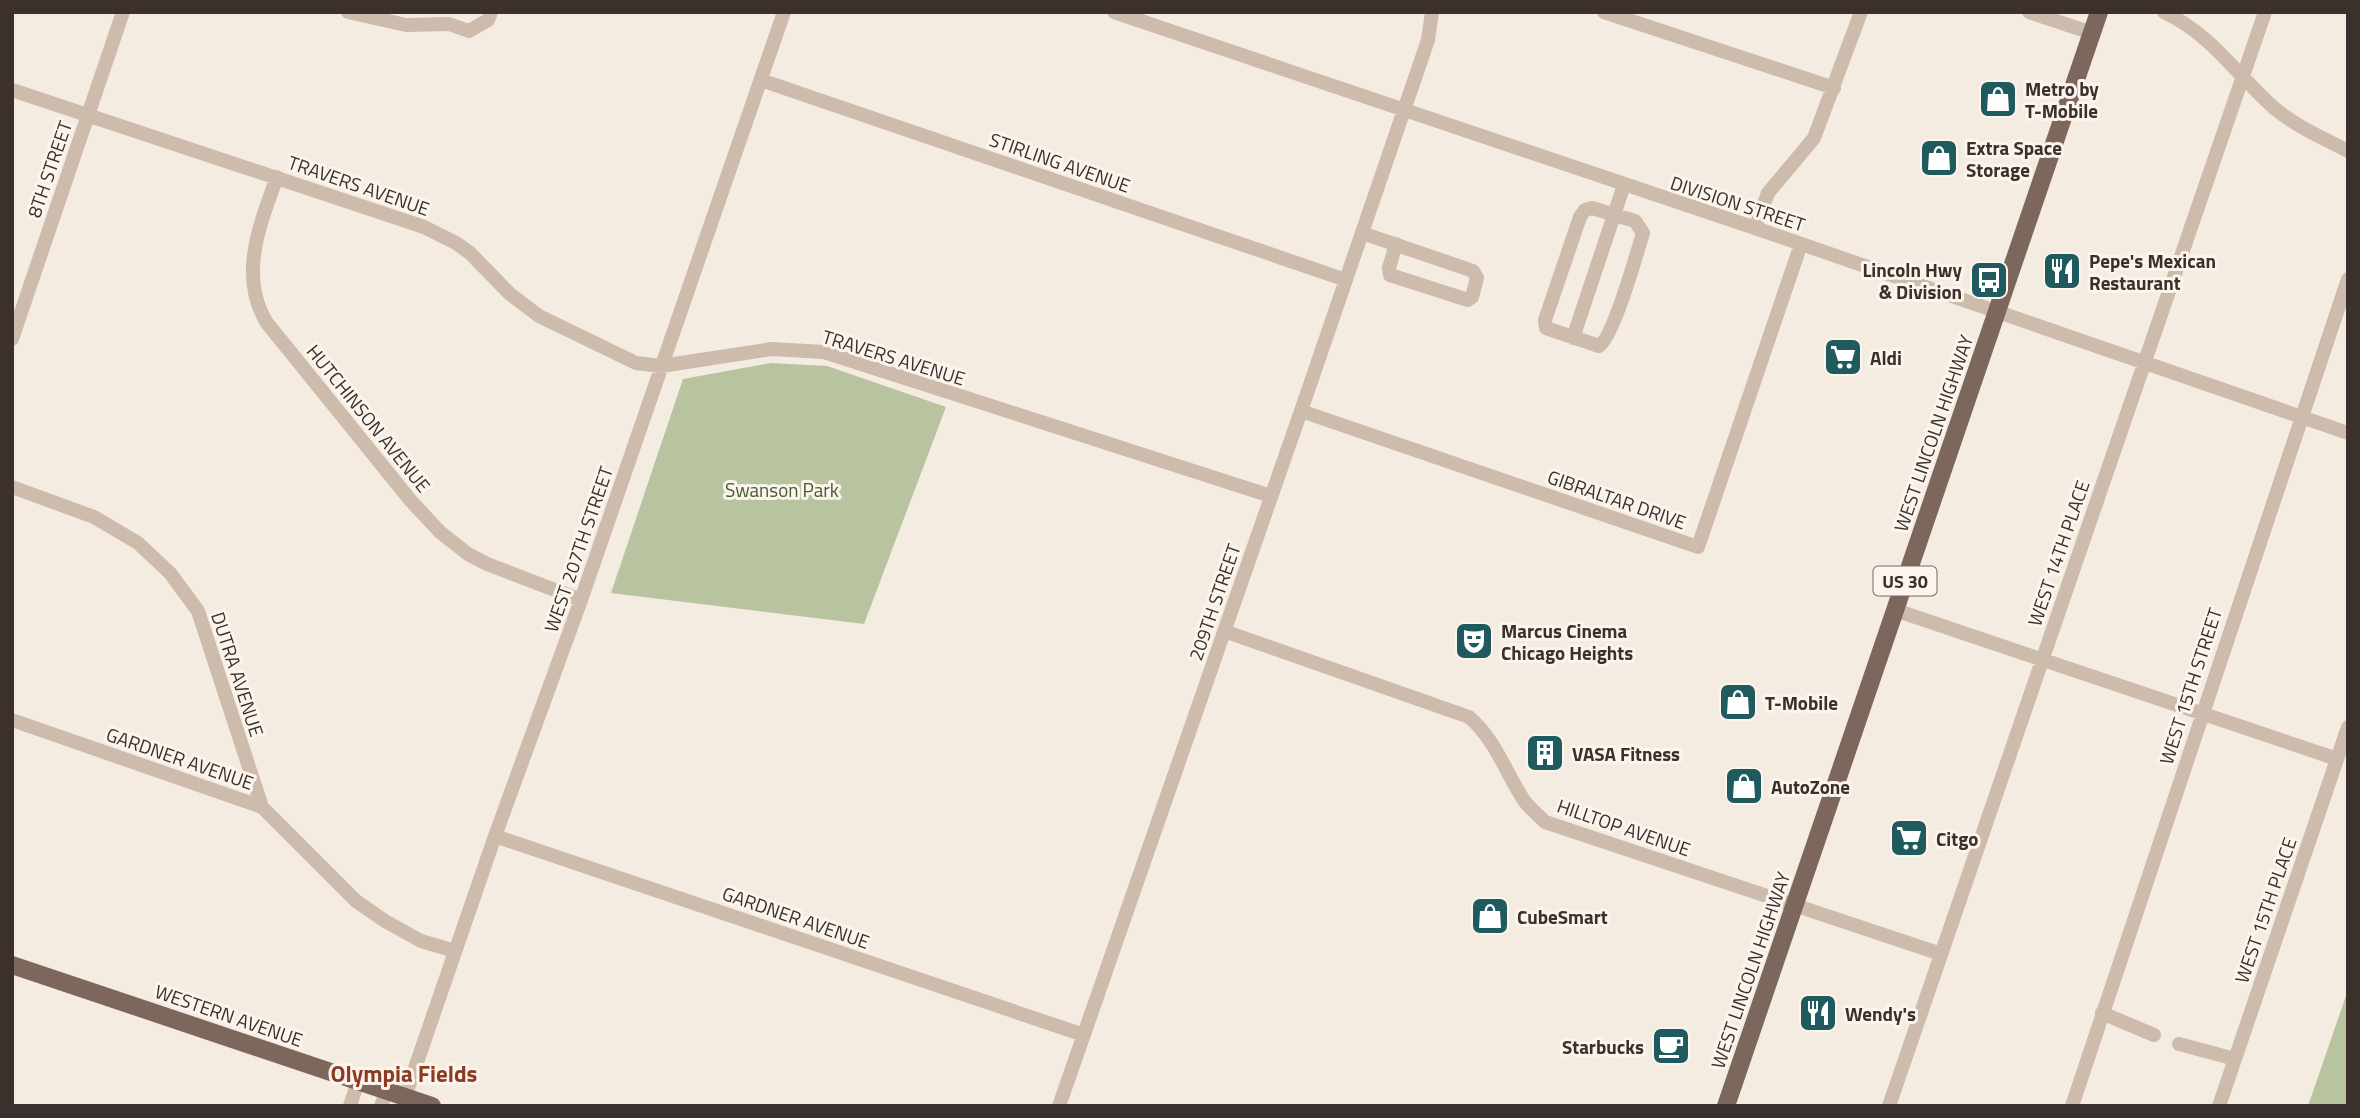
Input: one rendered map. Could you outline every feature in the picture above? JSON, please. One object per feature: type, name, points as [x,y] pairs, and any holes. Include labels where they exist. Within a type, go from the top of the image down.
[{"type":"main road","name":"WEST LINCOLN HIGHWAY","points":[[1726,1106],[2099,12]]},
{"type":"main road","name":"WESTERN AVENUE","points":[[12,965],[358,1081],[384,1098],[405,1097],[432,1106]]},
{"type":"street","name":"8TH STREET","points":[[12,339],[123,12]]},
{"type":"street","points":[[348,12],[407,25],[449,24],[469,31],[488,20],[491,12]]},
{"type":"street","name":"DIVISION STREET","points":[[1114,12],[1755,228],[2348,433]]},
{"type":"street","name":"209TH STREET","points":[[1059,1106],[1404,111],[1428,40],[1432,12]]},
{"type":"street","points":[[1604,12],[1834,88]]},
{"type":"street","points":[[1755,228],[1768,193],[1814,138],[1861,12]]},
{"type":"street","points":[[2029,12],[2092,33]]},
{"type":"street","points":[[2164,12],[2200,33],[2274,108],[2310,132],[2348,150]]},
{"type":"street","name":"WEST 14TH PLACE","points":[[1888,1106],[2265,12]]},
{"type":"street","name":"WEST 207TH STREET","points":[[405,1097],[761,80],[778,14]]},
{"type":"street","name":"STIRLING AVENUE","points":[[761,80],[1346,280]]},
{"type":"street","name":"TRAVERS AVENUE","points":[[12,90],[439,234],[470,253],[510,295],[539,316],[643,365],[662,366],[772,349],[824,352],[1271,496]]},
{"type":"street","name":"HUTCHINSON AVENUE","points":[[276,177],[259,228],[253,262],[254,290],[267,323],[411,501],[440,532],[468,554],[487,564],[581,600]]},
{"type":"street","points":[[1573,338],[1624,185]]},
{"type":"street","points":[[1592,208],[1635,221],[1643,233],[1605,342],[1599,346],[1573,338],[1546,328],[1545,320],[1585,210],[1592,208]]},
{"type":"street","points":[[1362,233],[1396,244],[1473,271],[1477,278],[1472,297],[1468,300],[1390,275],[1389,268],[1396,244]]},
{"type":"street","name":"GIBRALTAR DRIVE","points":[[1301,411],[1698,547],[1801,244]]},
{"type":"street","name":"WEST 15TH STREET","points":[[2072,1106],[2348,279]]},
{"type":"street","name":"DUTRA AVENUE","points":[[12,487],[94,517],[138,544],[170,573],[198,611],[262,807]]},
{"type":"street","points":[[1895,610],[2337,759]]},
{"type":"street","name":"HILLTOP AVENUE","points":[[1224,631],[1469,717],[1491,742],[1526,803],[1545,822],[1941,954]]},
{"type":"street","name":"GARDNER AVENUE","points":[[12,720],[262,807],[356,901],[421,941],[456,951]]},
{"type":"street","name":"WEST 15TH PLACE","points":[[2219,1106],[2348,727]]},
{"type":"street","name":"GARDNER AVENUE","points":[[495,836],[1083,1035]]},
{"type":"street","points":[[2102,1013],[2154,1035]]},
{"type":"street","points":[[2179,1044],[2235,1059]]},
{"type":"street","points":[[350,1106],[358,1081]]},
{"type":"green space","name":"Swanson Park","points":[[771,363],[827,366],[946,407],[864,624],[611,593],[683,379]]},
{"type":"green space","points":[[2348,990],[2348,1106],[2308,1106]]},
{"type":"place","name":"Metro by T-Mobile","points":[[1998,99]]},
{"type":"place","name":"Extra Space Storage","points":[[1939,158]]},
{"type":"place","name":"Pepe's Mexican Restaurant","points":[[2062,271]]},
{"type":"place","name":"Lincoln Hwy & Division","points":[[1989,280]]},
{"type":"place","name":"Aldi","points":[[1843,357]]},
{"type":"place","name":"Marcus Cinema Chicago Heights","points":[[1474,641]]},
{"type":"place","name":"T-Mobile","points":[[1738,702]]},
{"type":"place","name":"VASA Fitness","points":[[1545,753]]},
{"type":"place","name":"AutoZone","points":[[1744,786]]},
{"type":"place","name":"Citgo","points":[[1909,838]]},
{"type":"place","name":"CubeSmart","points":[[1490,916]]},
{"type":"place","name":"Wendy's","points":[[1818,1013]]},
{"type":"place","name":"Starbucks","points":[[1671,1046]]},
{"type":"district","name":"Olympia Fields","points":[[404,1073]]}]
